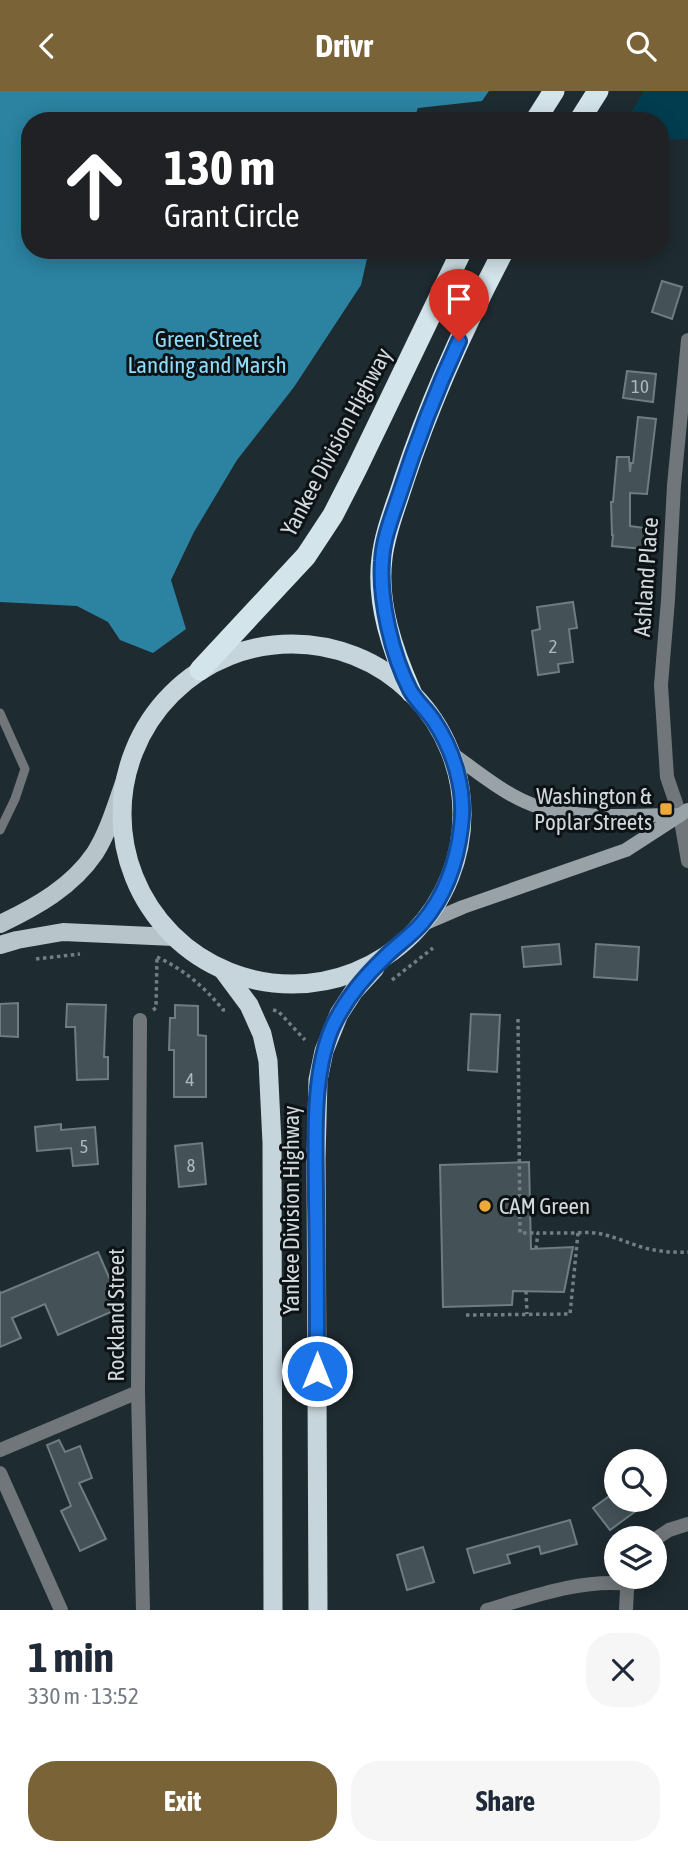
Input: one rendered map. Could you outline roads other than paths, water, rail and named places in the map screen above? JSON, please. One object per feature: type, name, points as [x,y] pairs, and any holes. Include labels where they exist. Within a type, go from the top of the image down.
[{"type":"highway","points":[[541,112],[554,91]]},
{"type":"highway","points":[[585,112],[598,91]]},
{"type":"highway","name":"Yankee Division Highway","points":[[200,670],[306,556],[333,515],[458,259]]},
{"type":"highway","points":[[411,692],[397,658],[383,601],[382,559],[407,470],[428,413],[482,292],[500,259]]},
{"type":"highway","points":[[286,644],[336,649],[359,657],[377,666],[411,692],[434,721],[451,753],[461,800],[462,824],[456,858],[447,884],[421,925],[385,957],[349,975],[313,983],[271,983],[223,970],[197,956],[174,937],[150,909],[135,881],[125,847],[122,820],[126,777],[135,748],[153,716],[174,691],[200,670],[226,657],[253,648],[286,644]]},
{"type":"highway","name":"Yankee Division Highway","points":[[318,1610],[318,1080],[324,1051],[339,1014],[354,991],[385,957]]},
{"type":"highway","name":"Yankee Division Highway","points":[[223,970],[249,1005],[256,1020],[265,1047],[270,1082],[272,1610]]},
{"type":"main road","points":[[451,753],[512,794],[538,807],[584,815],[684,812]]},
{"type":"main road","points":[[0,924],[30,910],[53,894],[87,863],[102,840],[126,777]]},
{"type":"main road","points":[[421,925],[463,907],[626,850],[684,812]]},
{"type":"main road","points":[[0,945],[63,932],[174,937]]},
{"type":"street","name":"Ashland Place","points":[[688,340],[674,485],[661,685],[667,777],[684,812],[688,861]]},
{"type":"street","name":"Rockland Street","points":[[140,1020],[138,1392],[143,1610]]},
{"type":"street","points":[[0,1450],[138,1392]]},
{"type":"street","points":[[0,1473],[61,1610]]},
{"type":"street","points":[[667,1531],[688,1524]]},
{"type":"street","points":[[487,1610],[583,1584],[604,1582]]},
{"type":"street","points":[[626,1610],[629,1589]]},
{"type":"lane","points":[[0,713],[25,769],[15,799],[0,830]]},
{"type":"place","name":"Washington & Poplar Streets","points":[[666,809]]},
{"type":"place","name":"CAM Green","points":[[485,1206]]},
{"type":"park label","name":"Green Street Landing and Marsh","points":[[207,352]]}]
